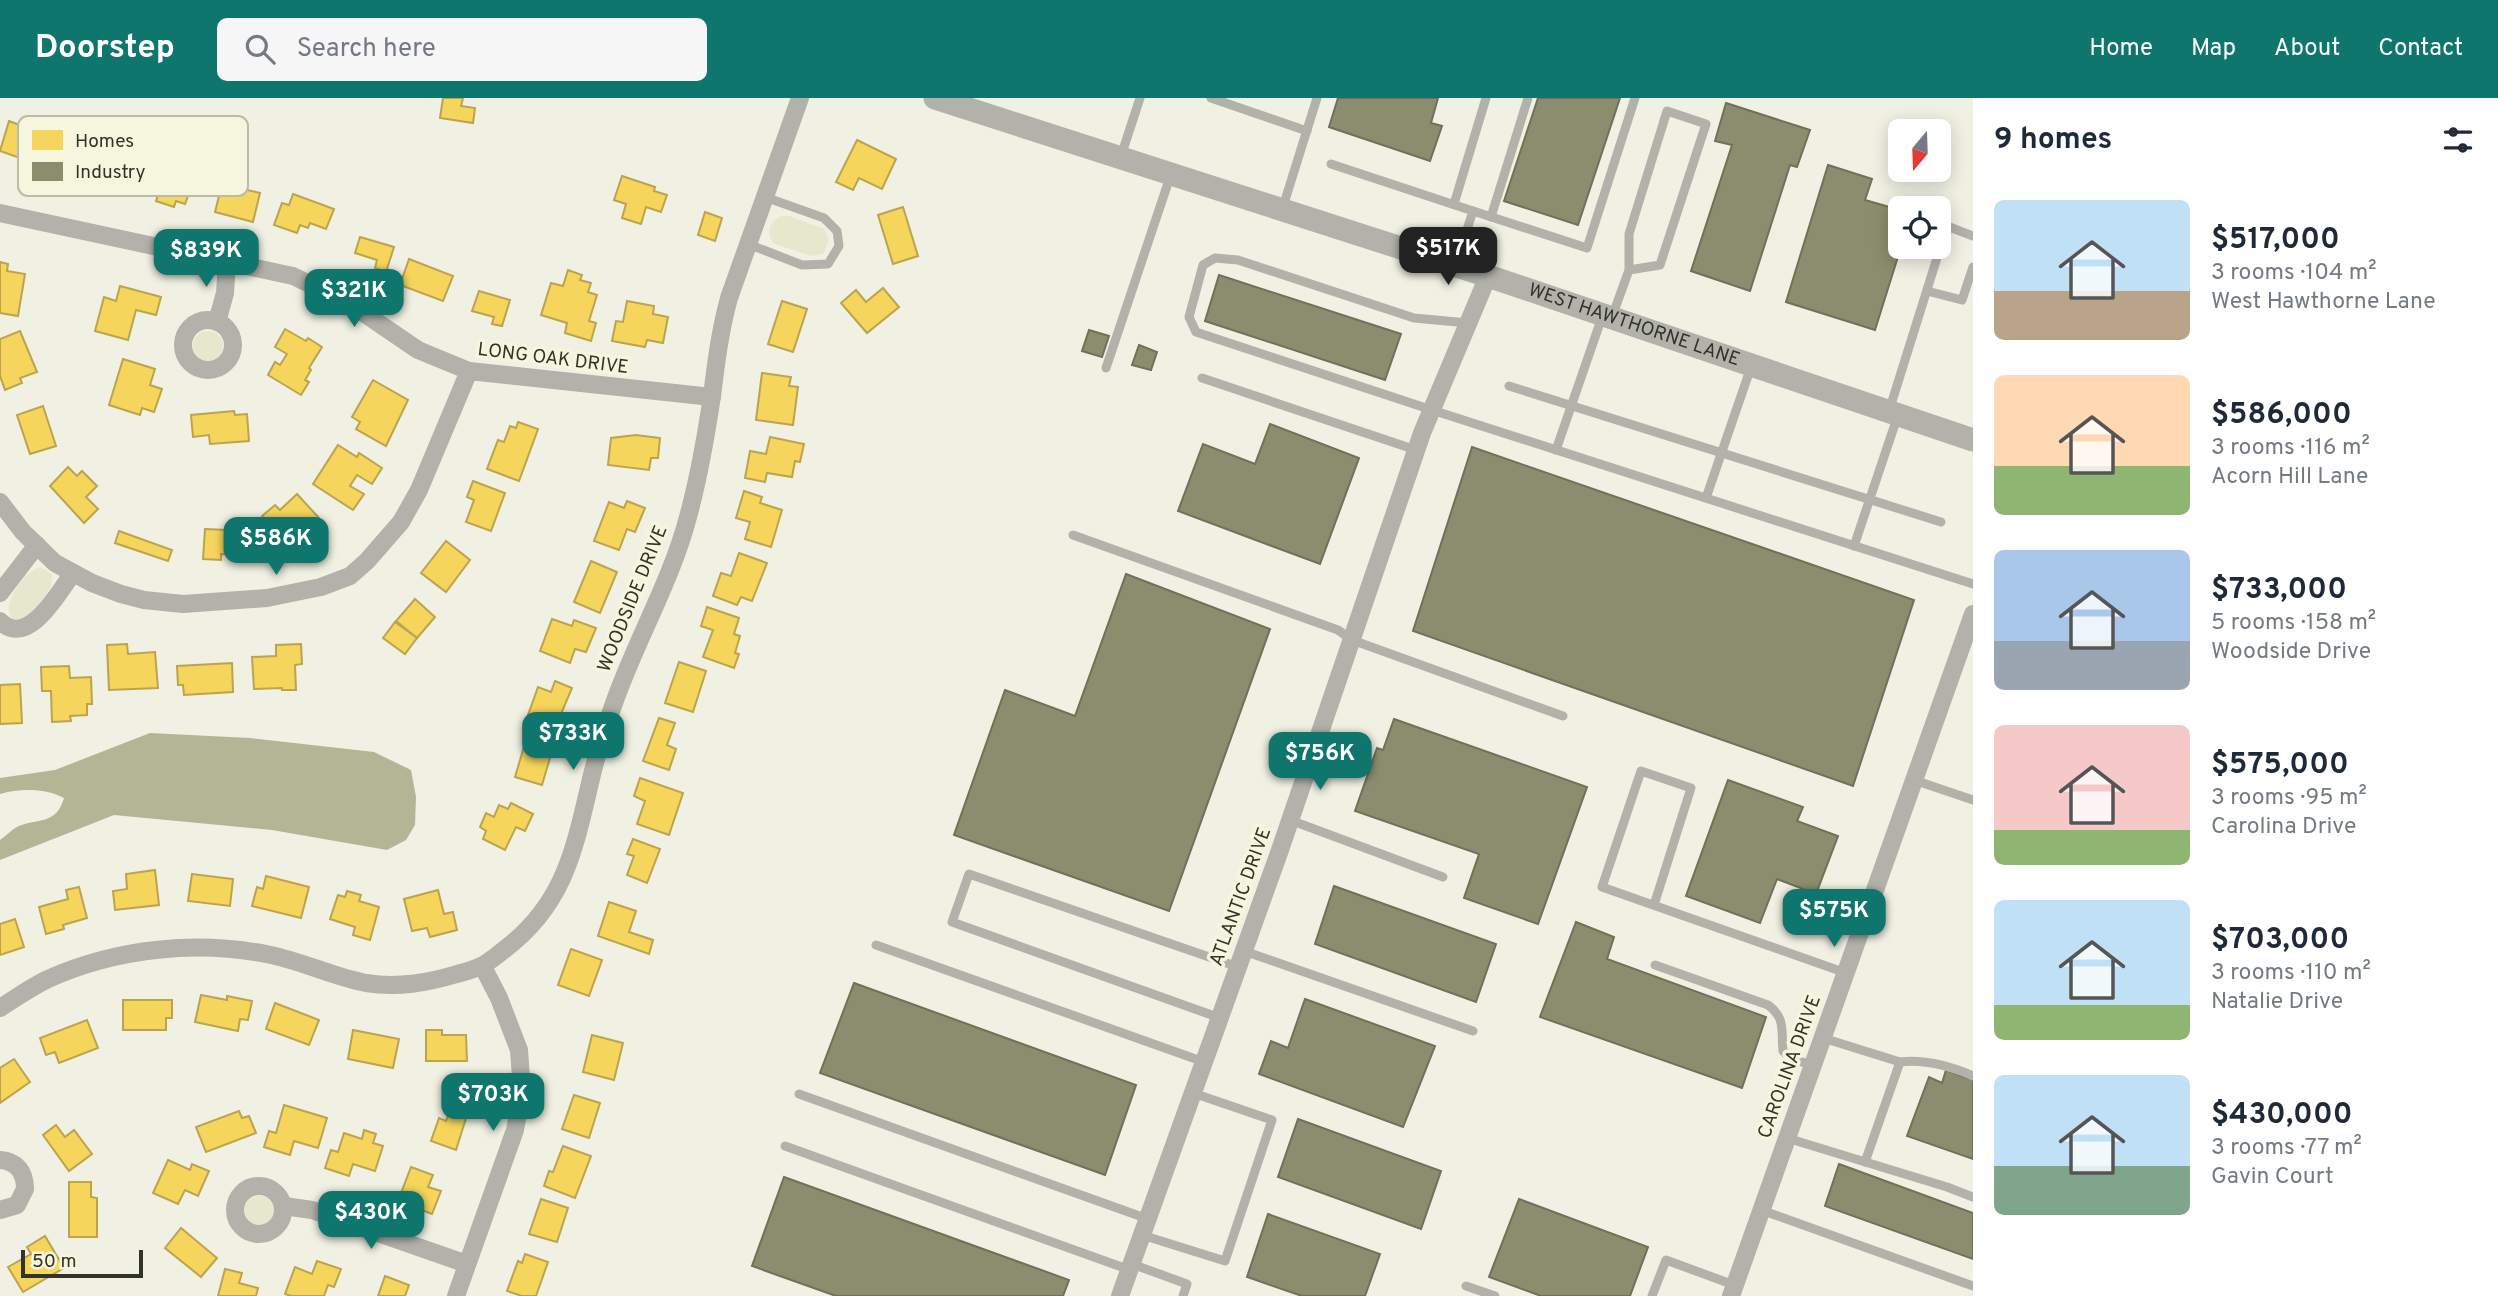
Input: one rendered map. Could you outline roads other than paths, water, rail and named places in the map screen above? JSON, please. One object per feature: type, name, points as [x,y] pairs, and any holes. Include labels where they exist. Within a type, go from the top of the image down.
[{"type":"street","name":"WOODSIDE DRIVE","points":[[0,1008],[47,979],[98,962],[165,949],[201,947],[250,951],[290,959],[349,979],[380,985],[419,984],[482,967],[529,929],[546,908],[567,871],[612,708],[687,521],[712,397],[720,328],[800,98]]},
{"type":"street","name":"WEST HAWTHORNE LANE","points":[[936,98],[1488,276],[1973,440]]},
{"type":"street","name":"LONG OAK DRIVE","points":[[0,213],[276,271],[312,283],[349,303],[418,350],[469,371],[712,397]]},
{"type":"street","points":[[217,322],[225,293],[227,262]]},
{"type":"street","name":"ATLANTIC DRIVE","points":[[1120,1296],[1290,820],[1416,450],[1488,276]]},
{"type":"street","points":[[0,502],[55,563],[121,594],[144,600],[183,604],[291,594],[321,587],[350,576],[382,544],[411,506],[469,371]]},
{"type":"street","points":[[0,593],[37,545]]},
{"type":"street","points":[[0,621],[8,628],[23,630],[35,622],[73,573]]},
{"type":"street","name":"CAROLINA DRIVE","points":[[1732,1291],[1914,780],[1967,647],[1973,614]]},
{"type":"street","points":[[456,1296],[515,1130],[522,1091],[519,1050],[499,998],[482,967]]},
{"type":"street","points":[[0,1160],[15,1164],[21,1171],[26,1189],[16,1205],[0,1210]]},
{"type":"street","points":[[284,1206],[312,1210],[467,1264]]},
{"type":"lane","points":[[1120,158],[1140,98]]},
{"type":"lane","points":[[1211,98],[1307,131]]},
{"type":"lane","points":[[1282,210],[1317,98]]},
{"type":"lane","points":[[1454,204],[1486,98]]},
{"type":"lane","points":[[1491,217],[1528,98]]},
{"type":"lane","points":[[1331,164],[1587,248],[1635,98]]},
{"type":"lane","points":[[1556,450],[1607,316],[1629,270],[1629,234],[1667,111],[1706,124],[1660,265],[1629,270]]},
{"type":"lane","points":[[1106,368],[1171,174]]},
{"type":"lane","points":[[748,244],[802,265],[828,264],[839,246],[837,231],[824,218],[765,197]]},
{"type":"lane","points":[[1455,266],[1473,211]]},
{"type":"lane","points":[[1854,546],[1870,499],[1947,226],[1973,236]]},
{"type":"lane","points":[[1469,323],[1414,318],[1238,260],[1215,258],[1203,265],[1189,317],[1196,332],[1432,411],[1973,584]]},
{"type":"lane","points":[[1927,291],[1962,300],[1973,267]]},
{"type":"lane","points":[[1706,498],[1751,365]]},
{"type":"lane","points":[[1202,377],[1416,450]]},
{"type":"lane","points":[[1509,386],[1941,522]]},
{"type":"lane","points":[[1073,535],[1338,629],[1352,640],[1563,716]]},
{"type":"lane","points":[[1654,905],[1691,788],[1640,771],[1602,887],[1846,973]]},
{"type":"lane","points":[[1914,780],[1973,800]]},
{"type":"lane","points":[[1290,820],[1443,877]]},
{"type":"lane","points":[[1220,1018],[952,922],[969,874],[1473,1031]]},
{"type":"lane","points":[[876,945],[1204,1062]]},
{"type":"lane","points":[[1655,965],[1768,1004],[1778,1012],[1782,1022],[1783,1051],[1789,1057],[1812,1066]]},
{"type":"lane","points":[[1823,1038],[1900,1062],[1915,1060],[1953,1067],[1973,1076]]},
{"type":"lane","points":[[1866,1162],[1900,1062]]},
{"type":"lane","points":[[799,1094],[1145,1227],[1225,1261],[1272,1120],[1193,1093]]},
{"type":"lane","points":[[1787,1138],[1973,1197]]},
{"type":"lane","points":[[785,1146],[1131,1267],[1187,1284],[1183,1296]]},
{"type":"lane","points":[[1761,1210],[1973,1286]]},
{"type":"lane","points":[[1652,1296],[1665,1260],[1732,1291]]},
{"type":"lane","points":[[1466,1286],[1495,1296]]}]
